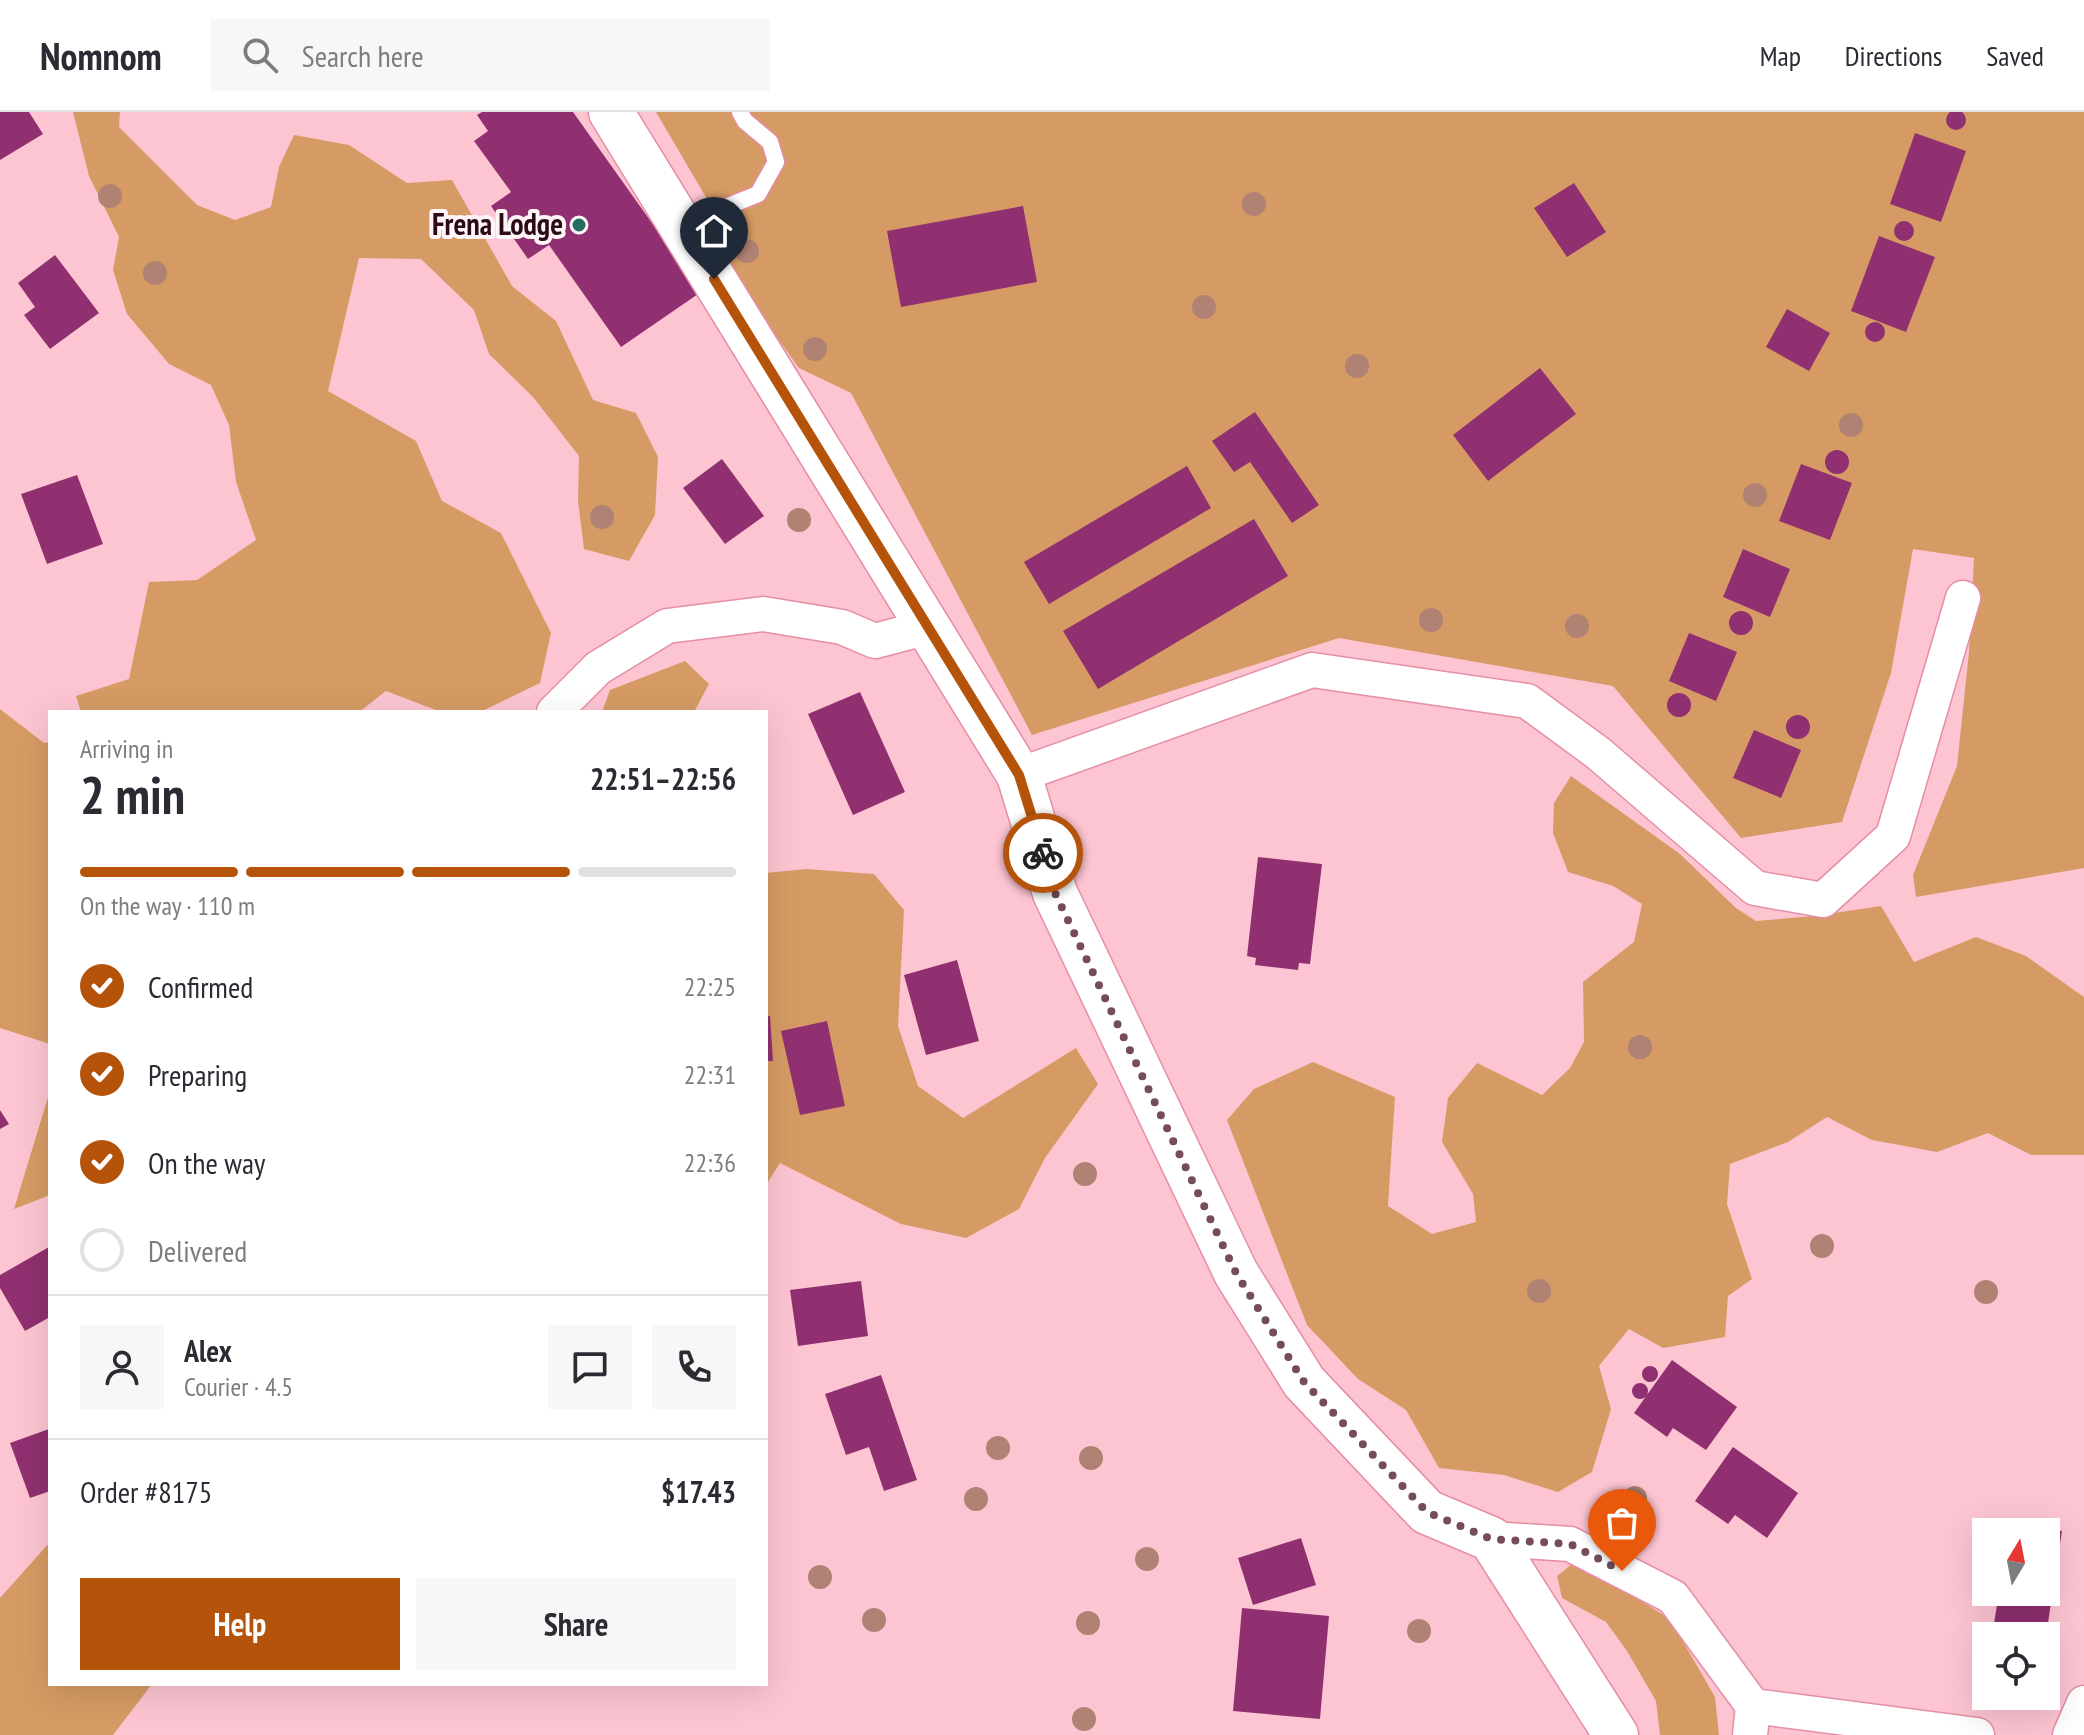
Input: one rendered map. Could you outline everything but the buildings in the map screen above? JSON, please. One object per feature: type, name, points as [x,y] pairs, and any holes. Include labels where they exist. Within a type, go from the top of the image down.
[{"type":"highway","points":[[611,112],[1019,775],[1055,893],[1236,1273],[1304,1382],[1427,1512],[1491,1539],[1616,1735]]},
{"type":"street","points":[[1019,775],[1312,670],[1527,701],[1598,753],[1755,888],[1823,900],[1893,836],[1963,598]]},
{"type":"street","points":[[556,710],[598,668],[667,626],[763,614],[842,627],[875,641],[928,627]]},
{"type":"street","points":[[1491,1539],[1570,1544],[1673,1597],[1751,1720],[1977,1735]]},
{"type":"street","points":[[2070,1735],[2084,1703]]},
{"type":"lane","points":[[681,226],[758,194],[776,162],[770,142],[745,121],[740,112]]},
{"type":"shaded area","points":[[73,112],[120,112],[119,127],[197,205],[235,220],[271,207],[279,167],[294,135],[349,145],[407,183],[452,180],[512,286],[556,321],[593,400],[636,413],[658,457],[655,515],[629,561],[584,549],[578,501],[579,456],[533,397],[489,354],[474,310],[421,259],[359,258],[328,391],[416,441],[442,501],[501,533],[551,633],[540,683],[484,710],[436,710],[386,691],[362,710],[80,710],[76,696],[129,679],[149,582],[197,580],[256,540],[236,482],[229,425],[211,385],[169,364],[127,314],[113,270],[119,237],[89,176]]},
{"type":"shaded area","points":[[656,112],[2084,112],[2084,868],[1916,897],[1913,875],[1957,766],[1969,652],[1974,558],[1913,549],[1891,673],[1842,822],[1741,838],[1613,686],[1339,638],[1032,735],[851,393],[799,368],[736,281],[714,211]]},
{"type":"shaded area","points":[[685,661],[709,684],[695,710],[603,710],[610,690]]},
{"type":"shaded area","points":[[0,709],[44,743],[48,742],[48,1043],[0,1028]]},
{"type":"shaded area","points":[[1571,776],[1680,854],[1736,908],[1756,921],[1881,906],[1914,962],[1976,937],[2026,956],[2084,997],[2084,1155],[2031,1155],[1988,1133],[1937,1152],[1872,1140],[1827,1117],[1788,1142],[1730,1164],[1727,1204],[1752,1279],[1728,1296],[1725,1337],[1663,1348],[1629,1329],[1599,1366],[1611,1409],[1592,1472],[1558,1492],[1504,1475],[1439,1468],[1406,1410],[1358,1379],[1307,1325],[1227,1120],[1254,1089],[1313,1062],[1395,1097],[1388,1206],[1432,1234],[1476,1222],[1473,1194],[1442,1142],[1448,1098],[1477,1063],[1542,1095],[1570,1068],[1584,1042],[1583,982],[1634,942],[1642,904],[1613,886],[1568,872],[1553,833],[1554,803]]},
{"type":"shaded area","points":[[806,869],[874,874],[904,910],[898,1026],[918,1086],[963,1118],[1076,1048],[1098,1084],[1045,1158],[1019,1209],[966,1238],[901,1224],[780,1163],[768,1182],[768,873]]},
{"type":"shaded area","points":[[48,1097],[48,1196],[14,1209]]},
{"type":"shaded area","points":[[48,1544],[48,1686],[150,1686],[113,1735],[0,1735],[0,1598]]},
{"type":"shaded area","points":[[1576,1561],[1670,1619],[1715,1697],[1719,1735],[1660,1735],[1656,1701],[1627,1651],[1606,1622],[1562,1598],[1557,1576]]},
{"type":"way so far","points":[[1043,853],[1055,893],[1236,1273],[1304,1382],[1427,1512],[1491,1539],[1570,1544],[1622,1571]]},
{"type":"place","name":"Frena Lodge","points":[[579,225]]},
{"type":"route","points":[[714,279],[1019,775],[1043,853]]}]
